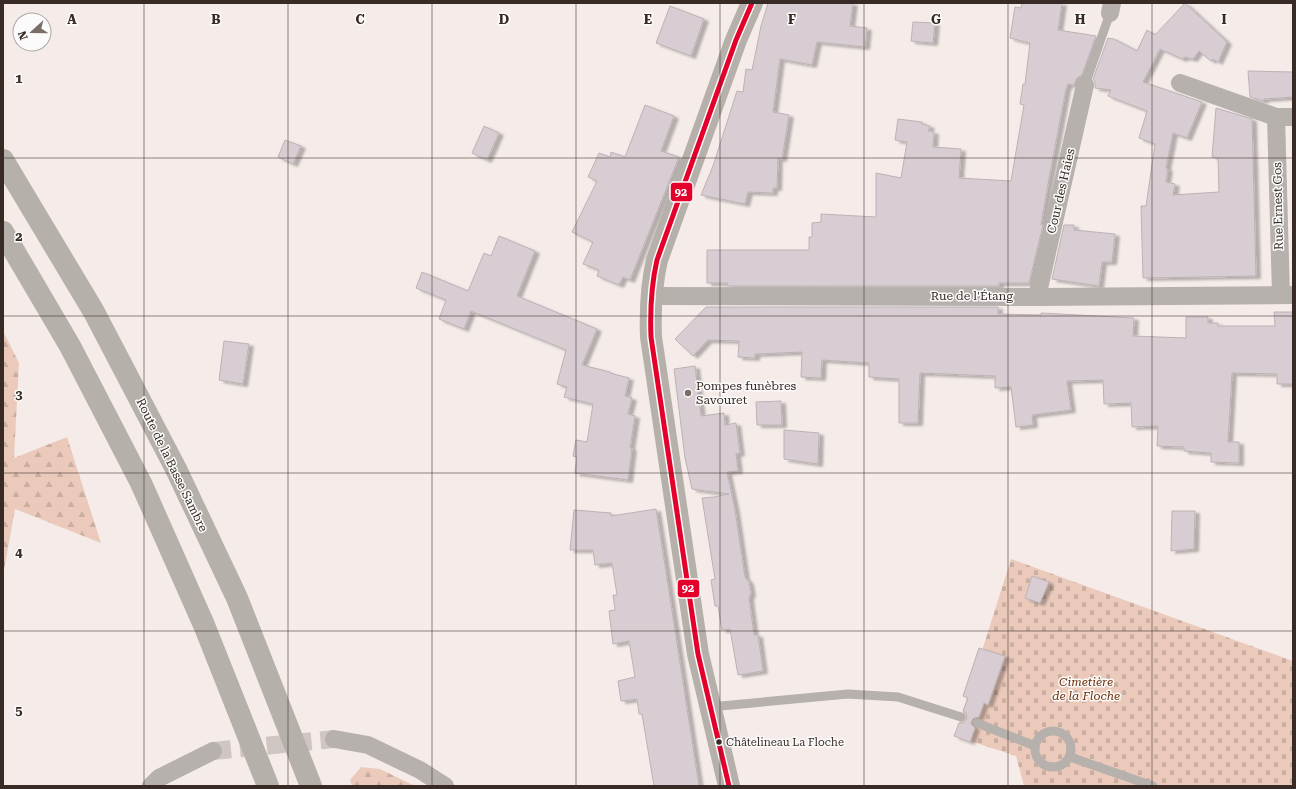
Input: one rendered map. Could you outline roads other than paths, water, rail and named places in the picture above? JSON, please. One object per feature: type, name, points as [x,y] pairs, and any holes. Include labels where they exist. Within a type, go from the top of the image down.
[{"type":"highway","name":"Route de la Basse Sambre","points":[[3,160],[94,312],[176,469],[237,598],[311,786]]},
{"type":"highway","points":[[3,232],[70,346],[141,484],[204,625],[268,786]]},
{"type":"street","points":[[729,786],[698,654],[652,345],[650,318],[651,296],[657,260],[736,40],[752,3]]},
{"type":"street","name":"Rue Ernest Gos","points":[[1180,83],[1285,117],[1287,295]]},
{"type":"street","name":"Cour des Haies","points":[[1037,297],[1085,85]]},
{"type":"street","name":"Rue de l'Étang","points":[[651,296],[1037,297],[1287,295]]},
{"type":"street","points":[[334,738],[368,745],[420,770],[445,786]]},
{"type":"street","points":[[150,786],[160,778],[213,751]]},
{"type":"lane","points":[[1085,85],[1111,8]]},
{"type":"lane","points":[[710,707],[848,694],[898,697],[961,717]]},
{"type":"lane","points":[[977,723],[1035,746]]},
{"type":"lane","points":[[1053,730],[1059,732],[1066,736],[1070,742],[1070,757],[1065,763],[1058,766],[1051,767],[1044,764],[1038,759],[1035,752],[1037,740],[1041,735],[1047,732],[1053,730]]},
{"type":"lane","points":[[1070,757],[1153,786]]},
{"type":"tunnel","points":[[213,751],[334,739]]},
{"type":"place","name":"Pompes funèbres Savouret","points":[[688,393]]},
{"type":"place","name":"Châtelineau La Floche","points":[[719,742]]},
{"type":"park label","name":"Cimetière de la Floche","points":[[1086,689]]}]
